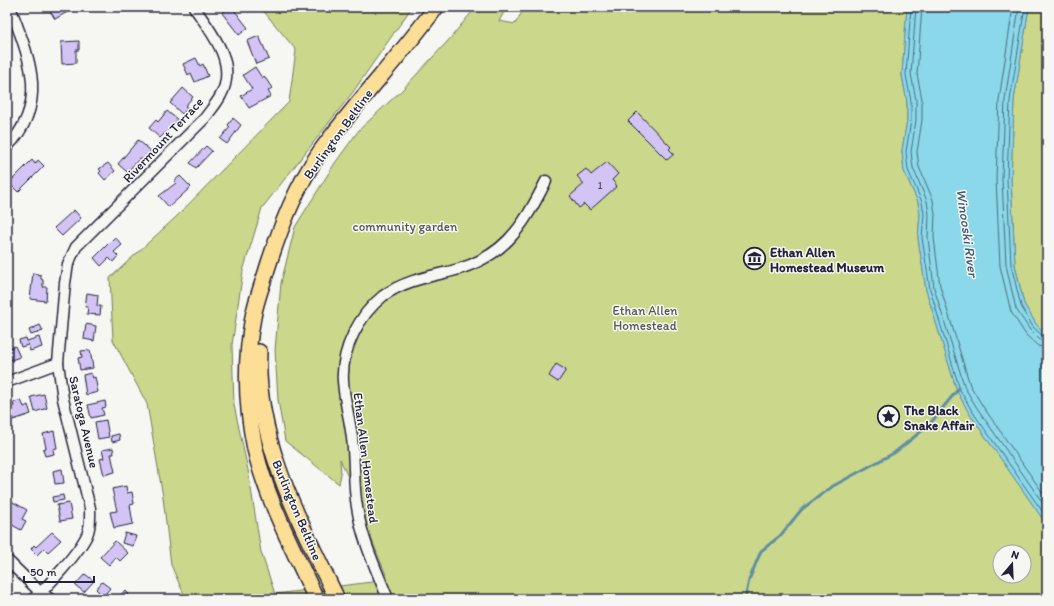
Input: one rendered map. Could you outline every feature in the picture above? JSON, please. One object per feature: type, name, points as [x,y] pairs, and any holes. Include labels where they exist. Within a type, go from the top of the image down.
[{"type":"main road","name":"Burlington Beltline","points":[[316,599],[273,503],[255,449],[248,402],[249,349],[253,316],[288,210],[308,171],[346,118],[436,7]]},
{"type":"main road","name":"Burlington Beltline","points":[[266,275],[258,366],[264,421],[272,451],[289,497],[337,599]]},
{"type":"street","points":[[7,147],[25,122],[32,102],[32,82],[28,56],[10,7]]},
{"type":"street","name":"Rivermount Terrace","points":[[87,236],[205,118],[221,94],[226,80],[226,61],[218,43],[194,7]]},
{"type":"street","name":"Ethan Allen Homestead","points":[[388,599],[364,540],[357,507],[351,422],[343,379],[350,344],[369,310],[383,296],[413,280],[477,263],[496,251],[512,236],[529,215],[546,181]]},
{"type":"street","name":"Saratoga Avenue","points":[[37,596],[86,536],[90,524],[90,508],[63,398],[58,363],[68,264],[76,247],[87,236]]},
{"type":"street","points":[[7,382],[58,363]]},
{"type":"street","points":[[7,560],[37,596],[50,599]]},
{"type":"green space","name":"Ethan Allen Homestead","points":[[260,7],[412,7],[353,92],[262,208],[243,271],[232,345],[234,405],[248,470],[261,552],[275,594],[388,580],[367,528],[365,516],[340,459],[341,474],[339,484],[285,441],[278,400],[275,350],[281,283],[295,227],[335,163],[359,130],[403,89],[447,42],[476,7],[507,7],[499,21],[515,24],[525,7],[907,7],[902,75],[907,102],[907,120],[902,151],[904,171],[918,202],[920,214],[918,238],[926,290],[957,391],[969,413],[1047,525],[1047,599],[186,599],[171,565],[163,497],[147,404],[113,340],[110,278],[176,217],[289,102],[296,50]]},
{"type":"green space","points":[[1029,7],[1047,7],[1047,335],[1036,324],[1024,304],[1015,265],[1011,179],[1014,100]]},
{"type":"water","name":"Winooski River","points":[[907,7],[1029,7],[1014,100],[1011,179],[1015,265],[1024,304],[1036,324],[1047,335],[1047,525],[969,413],[957,391],[926,290],[918,238],[920,214],[918,202],[904,171],[902,151],[907,120],[907,102],[902,75]]},
{"type":"building","points":[[50,7],[70,7],[71,10],[55,19],[50,11],[52,10]]},
{"type":"building","points":[[232,7],[248,28],[239,35],[222,13]]},
{"type":"building","points":[[259,36],[269,59],[256,64],[247,41]]},
{"type":"building","points":[[79,41],[79,50],[76,50],[76,63],[62,64],[61,42]]},
{"type":"building","points":[[196,58],[200,66],[203,64],[208,76],[195,82],[191,73],[188,75],[183,64]]},
{"type":"building","points":[[255,67],[262,78],[264,76],[272,88],[268,91],[271,96],[249,108],[241,96],[252,89],[243,75]]},
{"type":"building","points":[[183,88],[193,97],[185,106],[188,108],[182,114],[170,103]]},
{"type":"building","points":[[167,111],[178,120],[160,138],[149,128],[156,120],[158,122]]},
{"type":"building","points":[[637,112],[671,147],[669,149],[674,154],[667,160],[628,121]]},
{"type":"building","points":[[233,118],[241,125],[227,144],[220,139],[230,127],[228,125]]},
{"type":"building","points":[[138,140],[151,151],[143,160],[140,158],[127,172],[118,164]]},
{"type":"building","points":[[206,146],[212,151],[196,168],[190,163]]},
{"type":"building","points":[[32,160],[35,164],[38,160],[44,166],[18,192],[9,183]]},
{"type":"building","points":[[607,162],[618,174],[612,180],[617,186],[590,210],[584,204],[579,208],[570,196],[584,184],[577,176],[586,169],[591,175]]},
{"type":"building","points":[[108,163],[115,171],[105,180],[99,173],[101,171],[99,169]]},
{"type":"building","points":[[180,176],[191,187],[169,207],[159,196],[176,183],[174,181]]},
{"type":"building","points":[[74,210],[81,218],[62,236],[54,228]]},
{"type":"building","points":[[115,237],[122,245],[114,252],[118,256],[113,262],[109,258],[101,266],[94,258]]},
{"type":"building","name":"Ethan Allen Homestead Museum","points":[[753,251],[763,260],[758,267],[747,258]]},
{"type":"building","points":[[33,273],[41,275],[43,287],[47,287],[46,301],[30,299]]},
{"type":"building","points":[[87,293],[98,295],[97,306],[101,306],[100,315],[87,314],[88,307],[85,307]]},
{"type":"building","points":[[86,324],[96,326],[94,341],[84,339]]},
{"type":"building","points":[[40,325],[43,331],[31,335],[29,330]]},
{"type":"building","points":[[39,337],[42,347],[30,351],[27,341]]},
{"type":"building","points":[[26,338],[28,345],[21,347],[19,340]]},
{"type":"building","points":[[15,346],[20,357],[8,361],[7,349]]},
{"type":"building","points":[[90,350],[93,368],[80,370],[78,358],[82,357],[81,351]]},
{"type":"building","points":[[556,364],[566,370],[558,382],[549,376]]},
{"type":"building","points":[[91,373],[93,378],[95,377],[98,392],[86,395],[83,375]]},
{"type":"building","points":[[44,394],[47,408],[35,412],[31,397]]},
{"type":"building","points":[[21,400],[24,407],[28,405],[31,414],[13,420],[8,408],[14,406],[13,403]]},
{"type":"building","points":[[105,401],[106,407],[102,408],[104,415],[91,418],[88,405]]},
{"type":"building","points":[[106,420],[109,437],[98,439],[95,422]]},
{"type":"building","points":[[54,431],[57,448],[53,449],[54,454],[45,456],[43,449],[46,448],[43,434]]},
{"type":"building","points":[[119,434],[120,440],[112,442],[111,436]]},
{"type":"building","points":[[113,448],[114,454],[111,454],[115,472],[104,475],[100,459],[104,458],[102,450]]},
{"type":"building","points":[[62,469],[64,483],[55,484],[53,471]]},
{"type":"building","points":[[126,486],[127,493],[132,492],[134,504],[130,505],[133,524],[114,528],[110,512],[117,511],[112,489]]},
{"type":"building","points":[[63,495],[64,500],[53,502],[52,497]]},
{"type":"building","points":[[13,502],[27,510],[22,519],[26,521],[21,530],[7,522],[7,513]]},
{"type":"building","points":[[69,503],[72,519],[60,521],[57,505]]},
{"type":"building","points":[[52,532],[61,540],[48,552],[44,548],[37,555],[31,549],[34,545],[36,547]]},
{"type":"building","points":[[125,533],[136,536],[133,546],[122,543]]},
{"type":"building","points":[[115,541],[128,553],[120,561],[116,557],[109,565],[100,557]]},
{"type":"building","points":[[85,574],[94,581],[84,592],[75,585]]},
{"type":"building","points":[[102,582],[110,588],[106,593],[112,599],[94,599],[99,592],[96,589]]},
{"type":"building","points":[[125,590],[129,594],[124,599],[120,596]]},
{"type":"waterway","points":[[745,599],[749,580],[761,551],[780,536],[802,509],[833,486],[894,453],[928,426],[959,388]]},
{"type":"place","name":"Ethan Allen Homestead Museum","points":[[755,259]]},
{"type":"place","name":"The Black Snake Affair","points":[[889,417]]},
{"type":"park label","name":"community garden","points":[[405,226]]}]
